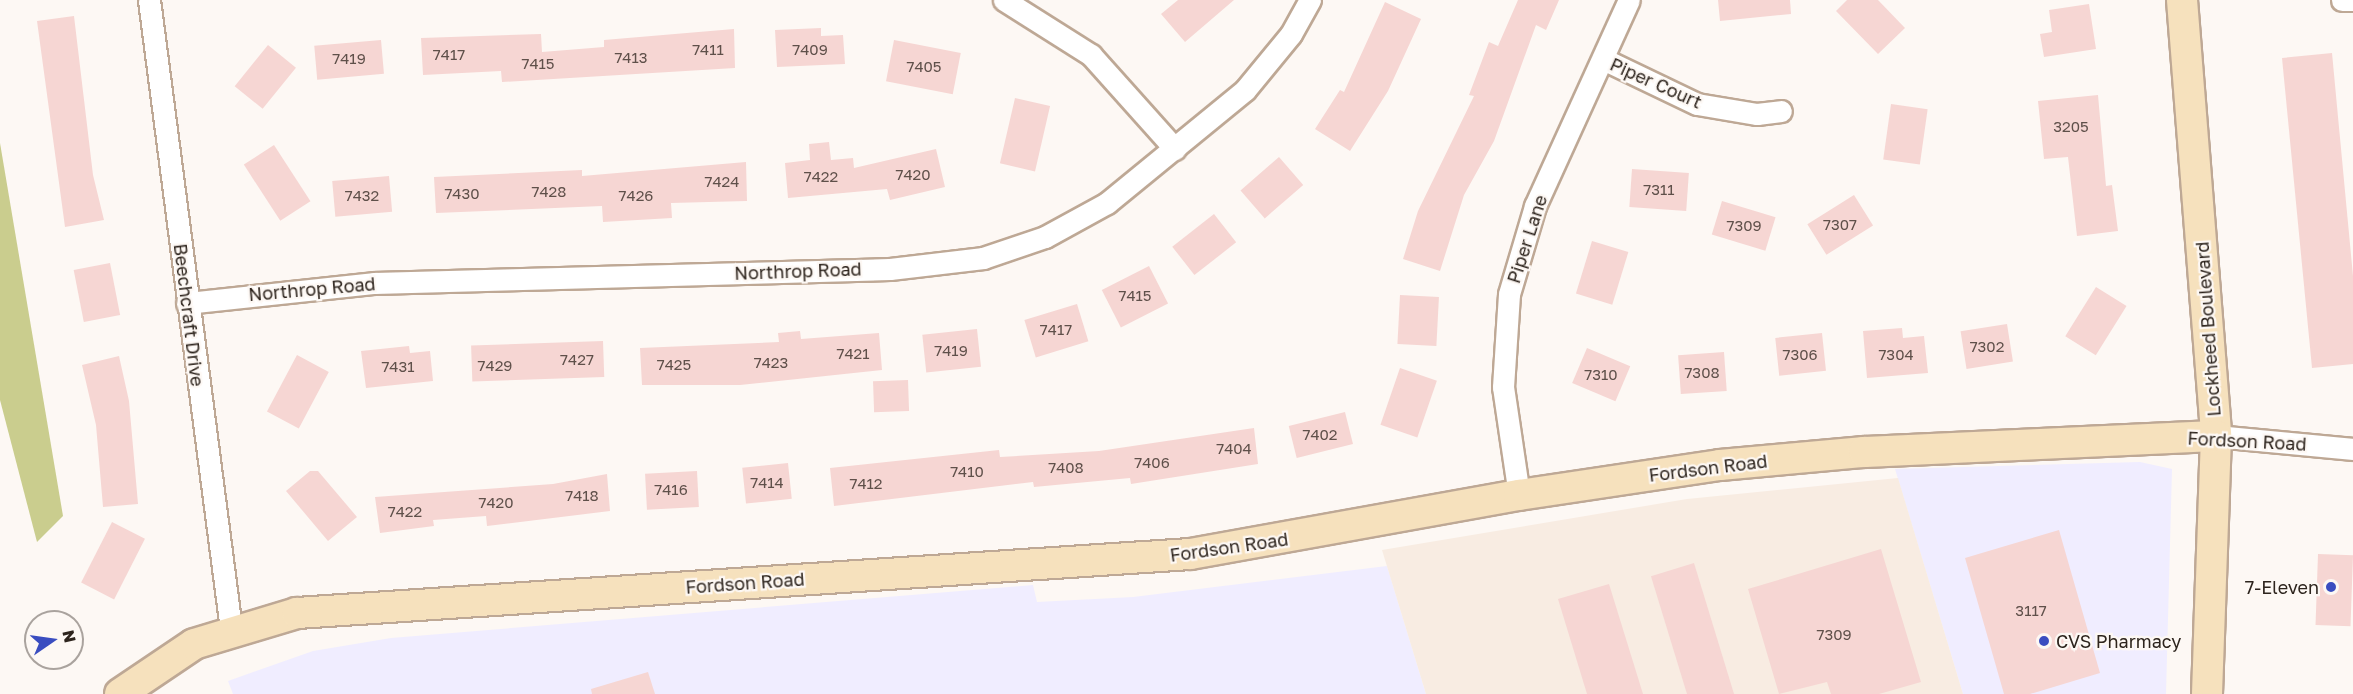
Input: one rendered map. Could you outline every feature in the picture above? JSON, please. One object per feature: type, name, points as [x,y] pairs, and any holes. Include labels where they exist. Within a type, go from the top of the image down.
[{"type":"street","name":"Beechcraft Drive","points":[[149,0],[231,629]]},
{"type":"street","points":[[1005,0],[1091,55],[1175,149]]},
{"type":"street","name":"Northrop Road","points":[[187,303],[374,283],[957,264],[1012,250],[1069,226],[1175,149],[1245,90],[1291,34],[1310,0]]},
{"type":"street","name":"Piper Lane","points":[[1518,495],[1503,387],[1509,294],[1535,206],[1629,0]]},
{"type":"street","points":[[2182,0],[2188,0]]},
{"type":"street","name":"Lockheed Boulevard","points":[[2182,0],[2216,436],[2207,694]]},
{"type":"street","points":[[2342,0],[2353,0]]},
{"type":"street","name":"Piper Court","points":[[1603,60],[1698,104],[1757,114],[1781,111]]},
{"type":"street","name":"Fordson Road","points":[[120,694],[177,652],[231,629],[334,609],[1190,554],[1518,495],[1829,454],[2216,436],[2353,449]]},
{"type":"shaded area","points":[[2140,462],[2172,469],[2166,694],[1963,694],[1895,469]]},
{"type":"shaded area","points":[[1898,478],[1963,694],[1426,694],[1382,550],[1687,499]]},
{"type":"shaded area","points":[[1387,566],[1426,694],[233,694],[228,681],[313,651],[391,638],[1033,585],[1037,602],[1133,597]]},
{"type":"green space","points":[[0,143],[63,516],[37,542],[0,400]]},
{"type":"building","points":[[1178,0],[1234,0],[1185,42],[1161,14]]},
{"type":"building","points":[[1518,0],[1559,0],[1546,30],[1536,25],[1494,141],[1464,195],[1440,271],[1403,259],[1418,211],[1474,96],[1469,95],[1489,42],[1498,46]]},
{"type":"building","points":[[1718,0],[1790,0],[1791,14],[1720,21]]},
{"type":"building","points":[[1847,0],[1878,0],[1905,28],[1878,54],[1836,11]]},
{"type":"building","points":[[1385,2],[1421,19],[1388,91],[1350,151],[1315,129],[1340,90],[1344,92]]},
{"type":"building","points":[[2089,4],[2096,49],[2044,57],[2040,34],[2052,32],[2049,10]]},
{"type":"building","points":[[74,16],[93,175],[104,220],[65,227],[37,21]]},
{"type":"building","points":[[821,28],[821,36],[843,35],[845,64],[777,67],[775,30]]},
{"type":"building","points":[[734,29],[735,68],[502,82],[501,71],[423,75],[421,38],[541,34],[542,52],[604,47],[604,40]]},
{"type":"building","points":[[381,40],[384,74],[317,80],[314,46]]},
{"type":"building","points":[[894,40],[961,53],[953,94],[886,81]]},
{"type":"building","points":[[268,45],[296,68],[263,109],[235,86]]},
{"type":"building","points":[[2332,53],[2353,276],[2353,364],[2312,368],[2282,58]]},
{"type":"building","points":[[2098,95],[2106,186],[2112,185],[2118,231],[2077,236],[2068,157],[2044,159],[2038,101]]},
{"type":"building","points":[[1015,98],[1050,106],[1035,171],[1000,163]]},
{"type":"building","points":[[1891,104],[1928,109],[1920,165],[1883,159]]},
{"type":"building","points":[[829,142],[831,160],[853,158],[854,168],[936,149],[945,187],[890,200],[887,189],[788,198],[785,163],[810,160],[809,144]]},
{"type":"building","points":[[274,145],[310,201],[280,221],[244,165]]},
{"type":"building","points":[[1279,157],[1303,185],[1265,218],[1241,190]]},
{"type":"building","points":[[746,162],[747,201],[671,203],[672,218],[603,222],[602,206],[436,213],[434,177],[582,170],[582,176]]},
{"type":"building","points":[[1632,169],[1689,173],[1686,211],[1629,207]]},
{"type":"building","points":[[389,176],[392,212],[335,217],[332,181]]},
{"type":"building","points":[[1854,195],[1873,226],[1826,255],[1807,224]]},
{"type":"building","points":[[1722,201],[1776,217],[1765,251],[1712,234]]},
{"type":"building","points":[[1214,214],[1236,242],[1194,275],[1172,247]]},
{"type":"building","points":[[1592,241],[1628,252],[1612,305],[1576,294]]},
{"type":"building","points":[[110,263],[120,315],[84,322],[74,270]]},
{"type":"building","points":[[1149,266],[1168,303],[1121,327],[1102,290]]},
{"type":"building","points":[[2096,287],[2127,306],[2096,355],[2065,336]]},
{"type":"building","points":[[1400,295],[1439,297],[1436,346],[1397,344]]},
{"type":"building","points":[[1077,304],[1088,341],[1036,357],[1024,320]]},
{"type":"building","points":[[2007,324],[2013,362],[1967,369],[1961,331]]},
{"type":"building","points":[[1902,328],[1903,338],[1924,336],[1928,373],[1867,378],[1863,331]]},
{"type":"building","points":[[977,329],[981,367],[926,373],[922,335]]},
{"type":"building","points":[[800,331],[801,339],[879,333],[882,370],[740,385],[642,385],[640,348],[779,342],[778,333]]},
{"type":"building","points":[[1822,333],[1826,371],[1779,376],[1775,338]]},
{"type":"building","points":[[603,341],[604,377],[472,382],[471,346]]},
{"type":"building","points":[[409,346],[410,353],[430,351],[433,381],[366,388],[361,351]]},
{"type":"building","points":[[1587,348],[1630,366],[1615,401],[1572,383]]},
{"type":"building","points":[[1724,352],[1727,391],[1681,394],[1678,355]]},
{"type":"building","points":[[297,355],[329,372],[299,428],[267,412]]},
{"type":"building","points":[[119,356],[129,401],[138,504],[103,507],[96,425],[82,365]]},
{"type":"building","points":[[1400,368],[1437,381],[1417,437],[1380,425]]},
{"type":"building","points":[[908,380],[909,411],[874,412],[873,381]]},
{"type":"building","points":[[1345,412],[1353,444],[1297,458],[1289,426]]},
{"type":"building","points":[[1254,428],[1258,464],[1131,484],[1130,478],[1034,487],[1033,482],[834,506],[830,468],[999,450],[1000,457],[1099,451]]},
{"type":"building","points":[[788,463],[792,499],[746,504],[742,468]]},
{"type":"building","points":[[310,471],[318,471],[357,517],[328,541],[286,491]]},
{"type":"building","points":[[697,471],[699,507],[647,510],[645,474]]},
{"type":"building","points":[[607,474],[610,511],[487,526],[486,516],[433,520],[434,526],[380,533],[375,497],[553,484]]},
{"type":"building","points":[[112,522],[145,539],[114,599],[81,583]]},
{"type":"building","points":[[2059,530],[2100,673],[2030,694],[2004,694],[1965,558]]},
{"type":"building","points":[[1881,549],[1921,682],[1879,694],[1831,694],[1827,682],[1779,694],[1748,589]]},
{"type":"building","points":[[2318,554],[2353,555],[2351,626],[2316,625]]},
{"type":"building","points":[[1694,563],[1734,694],[1687,694],[1651,576]]},
{"type":"building","points":[[1609,584],[1643,694],[1587,694],[1558,599]]},
{"type":"building","points":[[648,672],[655,694],[592,694],[591,689]]},
{"type":"place","name":"7-Eleven","points":[[2331,587]]},
{"type":"place","name":"CVS Pharmacy","points":[[2044,641]]}]
